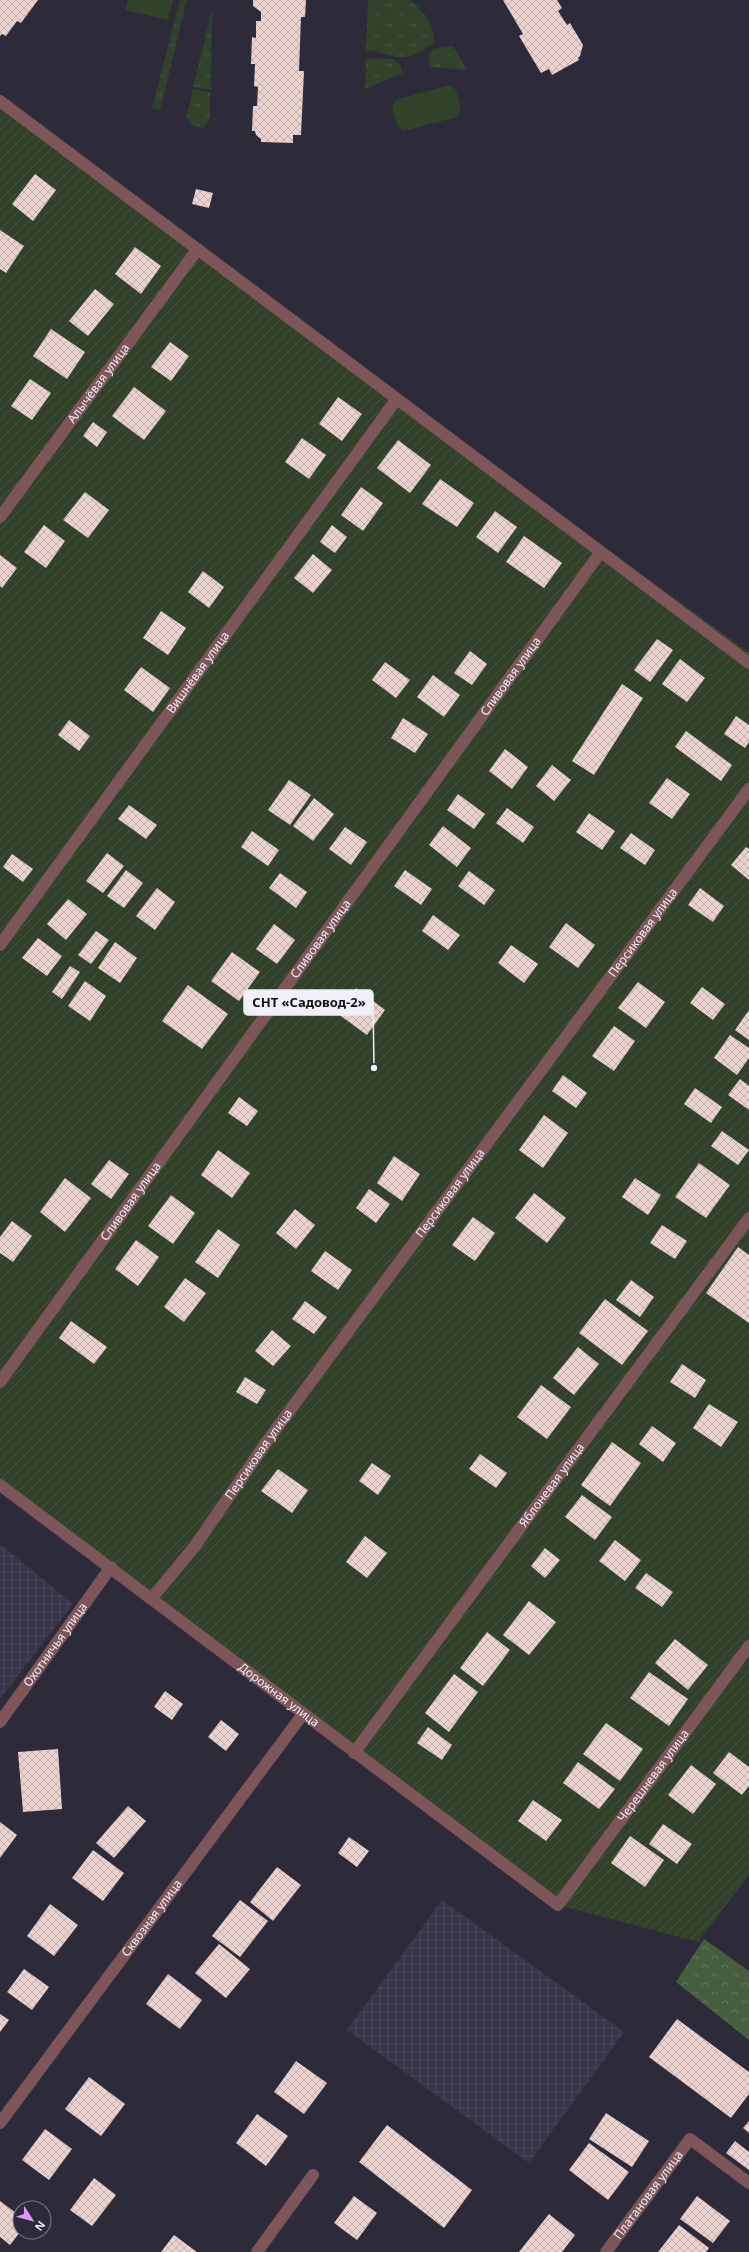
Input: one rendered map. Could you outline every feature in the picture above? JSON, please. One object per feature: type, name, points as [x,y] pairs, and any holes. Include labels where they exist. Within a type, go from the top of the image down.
[{"type":"street","points":[[0,101],[396,400],[749,663]]},
{"type":"street","name":"Алычёвая улица","points":[[0,517],[197,250]]},
{"type":"street","name":"Вишнёвая улица","points":[[0,945],[396,400]]},
{"type":"street","name":"Сливовая улица","points":[[0,1382],[600,553]]},
{"type":"street","name":"Персиковая улица","points":[[152,1598],[195,1546],[268,1440],[749,789]]},
{"type":"street","name":"Яблоневая улица","points":[[354,1753],[749,1218]]},
{"type":"street","name":"Дорожная улица","points":[[0,1484],[558,1906]]},
{"type":"street","name":"Охотничья улица","points":[[0,1722],[111,1567]]},
{"type":"street","name":"Черешневая улица","points":[[558,1906],[749,1646]]},
{"type":"street","name":"Сквозная улица","points":[[0,2123],[303,1714]]},
{"type":"street","name":"Платановая улица","points":[[606,2252],[690,2139],[749,2183]]},
{"type":"street","points":[[257,2252],[313,2175]]},
{"type":"shaded area","points":[[0,1544],[73,1604],[0,1699]]},
{"type":"shaded area","points":[[442,1900],[624,2032],[529,2163],[347,2030]]},
{"type":"green space","points":[[128,0],[173,0],[168,20],[125,10]]},
{"type":"green space","points":[[180,0],[187,0],[160,110],[152,108]]},
{"type":"green space","points":[[410,0],[428,19],[433,31],[433,43],[414,55],[407,57],[394,56],[366,50],[368,1]]},
{"type":"green space","points":[[212,10],[211,90],[193,87]]},
{"type":"green space","points":[[453,46],[467,70],[429,67],[429,55],[433,49]]},
{"type":"green space","points":[[366,58],[393,59],[401,66],[402,73],[365,89]]},
{"type":"green space","points":[[449,85],[456,90],[461,109],[457,117],[404,131],[398,127],[392,107],[396,100]]},
{"type":"green space","points":[[193,89],[210,92],[210,119],[204,128],[192,125],[186,118]]},
{"type":"green space","points":[[0,97],[380,385],[749,652],[749,1875],[698,1942],[558,1905],[0,1485]]},
{"type":"green space","points":[[704,1939],[749,1971],[749,2040],[676,1982]]},
{"type":"building","points":[[0,0],[38,0],[21,23],[17,21],[6,36],[2,34],[0,36]]},
{"type":"building","points":[[253,0],[306,0],[305,17],[301,17],[299,71],[304,71],[301,135],[293,135],[293,143],[261,142],[261,139],[256,135],[255,131],[252,131],[253,106],[257,106],[258,87],[254,86],[255,64],[251,64],[252,37],[256,38],[256,21],[261,21],[261,12],[253,6]]},
{"type":"building","points":[[503,0],[557,0],[562,8],[558,11],[567,25],[570,23],[583,45],[578,58],[579,60],[552,75],[549,69],[541,73],[519,36],[523,34]]},
{"type":"building","points":[[35,174],[56,190],[33,221],[12,204]]},
{"type":"building","points":[[196,189],[213,193],[209,208],[192,204]]},
{"type":"building","points":[[0,230],[24,246],[6,273],[0,269]]},
{"type":"building","points":[[135,247],[161,266],[141,294],[115,274]]},
{"type":"building","points":[[95,289],[114,304],[88,336],[69,321]]},
{"type":"building","points":[[51,329],[85,352],[67,379],[33,356]]},
{"type":"building","points":[[170,342],[189,356],[171,381],[151,367]]},
{"type":"building","points":[[30,379],[51,393],[32,420],[11,406]]},
{"type":"building","points":[[134,387],[166,411],[144,440],[112,416]]},
{"type":"building","points":[[338,397],[362,414],[342,441],[319,424]]},
{"type":"building","points":[[93,422],[107,432],[97,447],[83,436]]},
{"type":"building","points":[[302,438],[326,455],[309,479],[285,462]]},
{"type":"building","points":[[398,440],[431,465],[410,493],[377,468]]},
{"type":"building","points":[[440,479],[474,503],[457,527],[422,504]]},
{"type":"building","points":[[361,487],[383,503],[363,531],[341,515]]},
{"type":"building","points":[[85,492],[109,510],[88,538],[63,520]]},
{"type":"building","points":[[495,511],[517,527],[498,553],[476,537]]},
{"type":"building","points":[[44,525],[65,541],[46,568],[24,552]]},
{"type":"building","points":[[332,525],[347,537],[335,553],[320,542]]},
{"type":"building","points":[[524,536],[562,563],[544,588],[506,562]]},
{"type":"building","points":[[313,554],[332,570],[313,593],[294,578]]},
{"type":"building","points":[[0,555],[17,568],[2,588],[0,586]]},
{"type":"building","points":[[203,571],[224,587],[209,608],[188,592]]},
{"type":"building","points":[[161,611],[186,628],[168,655],[143,638]]},
{"type":"building","points":[[657,639],[673,650],[650,682],[634,670]]},
{"type":"building","points":[[470,651],[487,664],[472,685],[454,673]]},
{"type":"building","points":[[680,659],[705,678],[687,702],[662,684]]},
{"type":"building","points":[[385,662],[410,680],[396,698],[372,680]]},
{"type":"building","points":[[141,667],[170,688],[153,712],[124,690]]},
{"type":"building","points":[[433,675],[460,695],[444,717],[417,697]]},
{"type":"building","points":[[622,684],[643,698],[594,775],[572,761]]},
{"type":"building","points":[[736,716],[749,725],[749,742],[745,748],[724,734]]},
{"type":"building","points":[[403,718],[428,734],[415,753],[391,738]]},
{"type":"building","points":[[69,720],[90,736],[79,751],[58,735]]},
{"type":"building","points":[[686,731],[732,765],[721,781],[675,747]]},
{"type":"building","points":[[505,749],[528,767],[512,789],[489,771]]},
{"type":"building","points":[[552,765],[571,780],[554,801],[536,786]]},
{"type":"building","points":[[667,778],[690,794],[672,819],[649,803]]},
{"type":"building","points":[[289,780],[311,795],[290,825],[268,810]]},
{"type":"building","points":[[458,794],[485,814],[474,829],[447,810]]},
{"type":"building","points":[[314,798],[334,814],[313,841],[293,826]]},
{"type":"building","points":[[129,805],[157,825],[146,839],[118,819]]},
{"type":"building","points":[[507,808],[534,827],[523,843],[496,823]]},
{"type":"building","points":[[589,813],[615,831],[602,850],[576,832]]},
{"type":"building","points":[[443,826],[471,848],[457,867],[429,845]]},
{"type":"building","points":[[345,827],[367,842],[351,865],[329,849]]},
{"type":"building","points":[[252,831],[279,850],[268,866],[241,847]]},
{"type":"building","points":[[631,833],[655,850],[645,865],[620,848]]},
{"type":"building","points":[[746,847],[749,849],[749,880],[731,865]]},
{"type":"building","points":[[107,853],[124,866],[103,893],[86,881]]},
{"type":"building","points":[[12,854],[33,869],[23,882],[3,867]]},
{"type":"building","points":[[126,870],[143,883],[124,908],[107,896]]},
{"type":"building","points":[[405,870],[432,889],[421,905],[394,886]]},
{"type":"building","points":[[469,871],[495,890],[484,905],[458,886]]},
{"type":"building","points":[[280,873],[307,892],[296,908],[269,888]]},
{"type":"building","points":[[157,888],[175,902],[155,930],[136,916]]},
{"type":"building","points":[[700,888],[724,906],[713,922],[688,905]]},
{"type":"building","points":[[68,899],[87,914],[66,940],[47,924]]},
{"type":"building","points":[[433,915],[460,935],[448,950],[422,931]]},
{"type":"building","points":[[566,923],[595,945],[578,968],[549,947]]},
{"type":"building","points":[[274,924],[295,940],[277,964],[256,949]]},
{"type":"building","points":[[96,931],[109,940],[91,964],[78,955]]},
{"type":"building","points":[[38,938],[62,956],[47,976],[22,958]]},
{"type":"building","points":[[115,942],[137,958],[120,983],[98,968]]},
{"type":"building","points":[[511,945],[538,964],[524,983],[498,963]]},
{"type":"building","points":[[232,952],[260,972],[239,1001],[211,981]]},
{"type":"building","points":[[70,966],[80,972],[62,999],[52,992]]},
{"type":"building","points":[[85,981],[106,996],[90,1021],[68,1006]]},
{"type":"building","points":[[638,982],[665,1002],[646,1028],[618,1008]]},
{"type":"building","points":[[188,985],[228,1014],[202,1049],[162,1021]]},
{"type":"building","points":[[702,987],[725,1004],[713,1020],[690,1003]]},
{"type":"building","points":[[356,988],[385,1010],[367,1035],[338,1014]]},
{"type":"building","points":[[749,1010],[749,1040],[735,1030]]},
{"type":"building","points":[[614,1026],[635,1041],[614,1071],[592,1056]]},
{"type":"building","points":[[730,1035],[749,1048],[749,1058],[737,1075],[714,1058]]},
{"type":"building","points":[[563,1075],[587,1093],[576,1108],[552,1091]]},
{"type":"building","points":[[740,1079],[749,1086],[749,1110],[728,1095]]},
{"type":"building","points":[[695,1088],[722,1107],[711,1123],[684,1104]]},
{"type":"building","points":[[239,1097],[258,1111],[247,1126],[228,1113]]},
{"type":"building","points":[[544,1115],[568,1133],[543,1168],[519,1150]]},
{"type":"building","points":[[722,1131],[749,1150],[738,1165],[711,1146]]},
{"type":"building","points":[[218,1150],[250,1173],[232,1198],[201,1175]]},
{"type":"building","points":[[394,1156],[420,1174],[402,1201],[377,1183]]},
{"type":"building","points":[[109,1160],[129,1174],[111,1199],[91,1184]]},
{"type":"building","points":[[699,1163],[730,1185],[706,1218],[675,1197]]},
{"type":"building","points":[[65,1178],[91,1198],[65,1232],[40,1212]]},
{"type":"building","points":[[635,1178],[661,1195],[648,1215],[622,1197]]},
{"type":"building","points":[[369,1189],[390,1204],[376,1223],[356,1208]]},
{"type":"building","points":[[534,1193],[566,1218],[547,1243],[515,1218]]},
{"type":"building","points":[[171,1195],[195,1213],[173,1244],[148,1226]]},
{"type":"building","points":[[295,1209],[315,1225],[296,1249],[276,1233]]},
{"type":"building","points":[[473,1217],[495,1233],[475,1261],[452,1245]]},
{"type":"building","points":[[12,1221],[32,1236],[13,1262],[0,1253],[0,1237]]},
{"type":"building","points":[[662,1225],[687,1241],[675,1259],[650,1243]]},
{"type":"building","points":[[218,1229],[240,1245],[218,1278],[195,1262]]},
{"type":"building","points":[[136,1240],[159,1257],[138,1286],[115,1269]]},
{"type":"building","points":[[738,1247],[749,1255],[749,1323],[706,1293]]},
{"type":"building","points":[[325,1251],[352,1270],[338,1290],[311,1271]]},
{"type":"building","points":[[185,1278],[206,1293],[184,1322],[164,1307]]},
{"type":"building","points":[[631,1280],[654,1297],[640,1317],[616,1300]]},
{"type":"building","points":[[605,1299],[648,1331],[622,1365],[579,1333]]},
{"type":"building","points":[[305,1301],[327,1317],[314,1334],[292,1319]]},
{"type":"building","points":[[71,1321],[107,1347],[94,1364],[59,1338]]},
{"type":"building","points":[[272,1330],[291,1346],[273,1366],[255,1351]]},
{"type":"building","points":[[578,1347],[599,1364],[574,1395],[553,1378]]},
{"type":"building","points":[[682,1364],[706,1380],[695,1398],[670,1382]]},
{"type":"building","points":[[245,1377],[266,1390],[257,1404],[236,1392]]},
{"type":"building","points":[[541,1385],[571,1407],[547,1439],[517,1417]]},
{"type":"building","points":[[709,1404],[738,1422],[721,1447],[693,1428]]},
{"type":"building","points":[[652,1426],[676,1443],[663,1462],[639,1444]]},
{"type":"building","points":[[612,1442],[641,1463],[610,1506],[581,1485]]},
{"type":"building","points":[[480,1454],[507,1473],[496,1488],[469,1469]]},
{"type":"building","points":[[372,1463],[391,1476],[378,1495],[359,1481]]},
{"type":"building","points":[[278,1469],[308,1490],[292,1513],[261,1491]]},
{"type":"building","points":[[582,1495],[612,1517],[595,1540],[565,1517]]},
{"type":"building","points":[[365,1536],[387,1553],[367,1578],[346,1562]]},
{"type":"building","points":[[615,1540],[641,1560],[625,1581],[599,1561]]},
{"type":"building","points":[[545,1548],[560,1560],[545,1578],[531,1566]]},
{"type":"building","points":[[646,1573],[673,1592],[662,1607],[635,1588]]},
{"type":"building","points":[[529,1601],[556,1622],[529,1655],[503,1635]]},
{"type":"building","points":[[487,1632],[510,1650],[483,1686],[460,1668]]},
{"type":"building","points":[[675,1639],[708,1665],[688,1690],[655,1663]]},
{"type":"building","points":[[649,1672],[688,1699],[669,1726],[630,1698]]},
{"type":"building","points":[[454,1674],[478,1692],[449,1732],[425,1713]]},
{"type":"building","points":[[165,1691],[183,1704],[172,1720],[154,1707]]},
{"type":"building","points":[[221,1720],[239,1734],[226,1751],[208,1737]]},
{"type":"building","points":[[606,1723],[643,1749],[620,1781],[583,1754]]},
{"type":"building","points":[[428,1727],[452,1745],[442,1760],[417,1743]]},
{"type":"building","points":[[58,1749],[62,1809],[23,1812],[18,1752]]},
{"type":"building","points":[[729,1752],[749,1767],[749,1786],[742,1795],[713,1773]]},
{"type":"building","points":[[578,1762],[615,1789],[599,1809],[563,1783]]},
{"type":"building","points":[[691,1765],[716,1784],[693,1814],[668,1795]]},
{"type":"building","points":[[533,1800],[562,1820],[546,1841],[518,1821]]},
{"type":"building","points":[[128,1806],[146,1821],[114,1858],[96,1843]]},
{"type":"building","points":[[0,1822],[17,1835],[0,1858]]},
{"type":"building","points":[[663,1824],[692,1844],[677,1864],[649,1844]]},
{"type":"building","points":[[630,1836],[664,1860],[645,1887],[611,1863]]},
{"type":"building","points":[[349,1837],[369,1851],[357,1867],[338,1853]]},
{"type":"building","points":[[93,1850],[124,1873],[103,1901],[72,1878]]},
{"type":"building","points":[[277,1867],[301,1885],[273,1921],[250,1902]]},
{"type":"building","points":[[240,1900],[268,1921],[240,1957],[212,1936]]},
{"type":"building","points":[[50,1904],[78,1925],[54,1956],[27,1936]]},
{"type":"building","points":[[219,1944],[250,1969],[226,1998],[195,1973]]},
{"type":"building","points":[[24,1969],[49,1987],[32,2010],[7,1992]]},
{"type":"building","points":[[168,1974],[202,2000],[180,2029],[146,2004]]},
{"type":"building","points":[[0,2014],[9,2020],[0,2032]]},
{"type":"building","points":[[677,2019],[749,2072],[749,2094],[731,2118],[649,2057]]},
{"type":"building","points":[[296,2061],[327,2083],[304,2114],[274,2092]]},
{"type":"building","points":[[89,2077],[125,2104],[101,2136],[65,2109]]},
{"type":"building","points":[[606,2113],[649,2141],[632,2167],[589,2139]]},
{"type":"building","points":[[257,2114],[288,2136],[266,2166],[236,2143]]},
{"type":"building","points":[[749,2121],[749,2133],[743,2128]]},
{"type":"building","points":[[387,2125],[472,2190],[444,2228],[359,2162]]},
{"type":"building","points":[[45,2129],[72,2149],[49,2180],[22,2160]]},
{"type":"building","points":[[735,2141],[749,2152],[749,2170],[726,2153]]},
{"type":"building","points":[[589,2143],[629,2172],[608,2200],[569,2170]]},
{"type":"building","points":[[94,2178],[116,2195],[92,2226],[70,2210]]},
{"type":"building","points":[[354,2196],[377,2213],[357,2240],[334,2223]]},
{"type":"building","points":[[697,2196],[730,2221],[713,2243],[680,2219]]},
{"type":"building","points":[[0,2201],[12,2210],[12,2240],[14,2240],[10,2245],[0,2237]]},
{"type":"building","points":[[549,2214],[575,2235],[562,2252],[519,2252]]},
{"type":"building","points":[[679,2225],[709,2248],[706,2252],[658,2252]]},
{"type":"building","points":[[174,2235],[197,2252],[161,2252]]},
{"type":"place","name":"СНТ «Садовод-2»","points":[[374,1068]]}]
